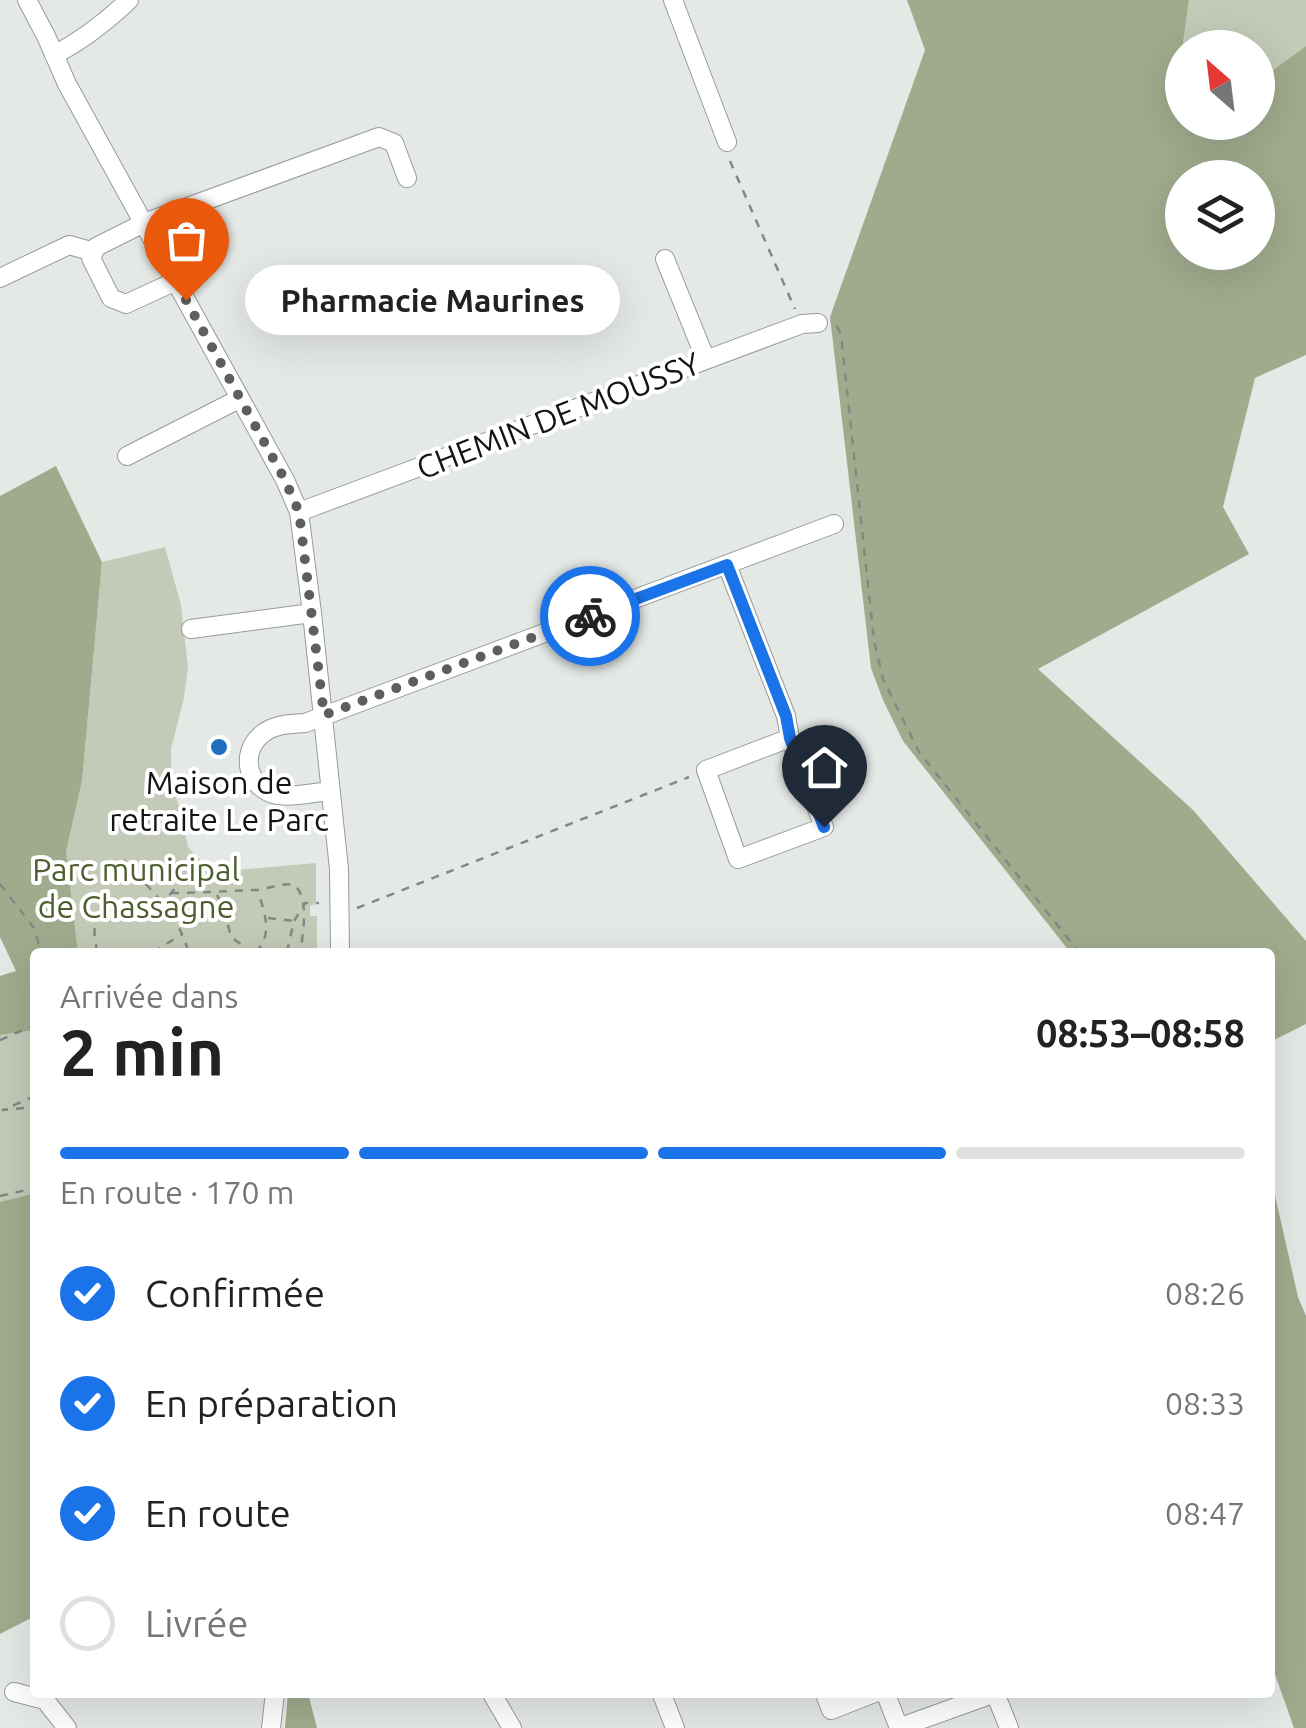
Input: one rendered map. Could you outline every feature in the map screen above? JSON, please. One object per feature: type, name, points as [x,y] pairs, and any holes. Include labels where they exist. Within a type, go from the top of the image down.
[{"type":"street","points":[[26,0],[67,84],[299,512],[340,869],[340,948]]},
{"type":"street","points":[[54,55],[77,43],[129,0]]},
{"type":"street","points":[[673,0],[727,142]]},
{"type":"street","points":[[176,282],[126,304],[111,298],[91,258],[96,247],[144,223],[379,137],[394,143],[407,178]]},
{"type":"street","points":[[0,278],[69,245],[94,252]]},
{"type":"street","points":[[665,259],[706,360]]},
{"type":"street","name":"CHEMIN DE MOUSSY","points":[[299,512],[810,323]]},
{"type":"street","points":[[127,456],[240,399]]},
{"type":"street","points":[[332,791],[278,795],[264,790],[252,777],[247,762],[250,747],[261,734],[276,726],[305,722],[834,524]]},
{"type":"street","points":[[727,565],[824,827],[738,859],[706,770],[790,738]]},
{"type":"street","points":[[190,629],[312,614]]},
{"type":"street","points":[[14,1692],[30,1696]]},
{"type":"street","points":[[37,1698],[45,1700],[67,1728]]},
{"type":"street","points":[[272,1728],[274,1698]]},
{"type":"street","points":[[494,1698],[512,1728]]},
{"type":"street","points":[[663,1698],[675,1728]]},
{"type":"street","points":[[826,1698],[831,1710],[862,1698]]},
{"type":"street","points":[[887,1698],[898,1728],[982,1698]]},
{"type":"street","points":[[998,1698],[1009,1728]]},
{"type":"path","points":[[727,142],[725,150],[810,323],[836,322],[841,335],[872,622],[883,679],[919,752],[1076,948]]},
{"type":"path","points":[[305,902],[356,908],[706,770]]},
{"type":"path","points":[[124,860],[163,903]]},
{"type":"path","points":[[160,909],[200,860]]},
{"type":"path","points":[[0,884],[34,928],[41,948]]},
{"type":"path","points":[[171,893],[294,885],[305,902],[301,948]]},
{"type":"path","points":[[258,890],[267,918],[260,948]]},
{"type":"path","points":[[216,893],[231,937],[248,948]]},
{"type":"path","points":[[288,948],[294,921],[305,902]]},
{"type":"path","points":[[96,948],[94,931],[99,917],[121,906],[168,913],[187,948]]},
{"type":"path","points":[[267,918],[294,921]]},
{"type":"path","points":[[159,948],[182,934]]},
{"type":"path","points":[[0,1040],[30,1027]]},
{"type":"path","points":[[1,1110],[30,1098]]},
{"type":"path","points":[[1,1110],[30,1107]]},
{"type":"path","points":[[0,1196],[30,1189]]},
{"type":"green space","points":[[907,0],[1189,0],[1185,30],[1165,30],[1165,140],[1275,140],[1275,69],[1306,46],[1306,355],[1255,378],[1223,507],[1249,554],[1038,669],[1193,810],[1306,941],[1306,1024],[1275,1040],[1275,948],[1067,948],[903,741],[871,668],[830,317],[925,50]]},
{"type":"green space","points":[[1189,0],[1306,0],[1306,46],[1275,69],[1275,30],[1185,30]]},
{"type":"green space","points":[[56,466],[102,562],[82,781],[66,852],[78,948],[30,948],[30,1031],[0,1035],[0,976],[16,971],[0,937],[0,496]]},
{"type":"green space","name":"Parc municipal de Chassagne","points":[[165,547],[181,605],[188,667],[171,749],[171,768],[188,847],[202,862],[225,871],[316,863],[316,904],[310,906],[310,916],[317,916],[317,948],[78,948],[66,852],[82,781],[102,562]]},
{"type":"green space","points":[[30,1031],[30,1194],[0,1202],[0,1035]]},
{"type":"green space","points":[[30,1194],[30,1619],[0,1634],[0,1202]]},
{"type":"green space","points":[[1275,1195],[1298,1297],[1306,1316],[1306,1728],[1294,1728],[1275,1674]]},
{"type":"green space","points":[[288,1698],[309,1698],[317,1728],[285,1728]]},
{"type":"way so far","points":[[186,300],[299,512],[324,715],[590,616]]},
{"type":"place","name":"Pharmacie Maurines","points":[[186,300]]},
{"type":"place","name":"Maison de retraite Le Parc","points":[[219,747]]},
{"type":"route","points":[[590,616],[727,565],[824,827]]}]
